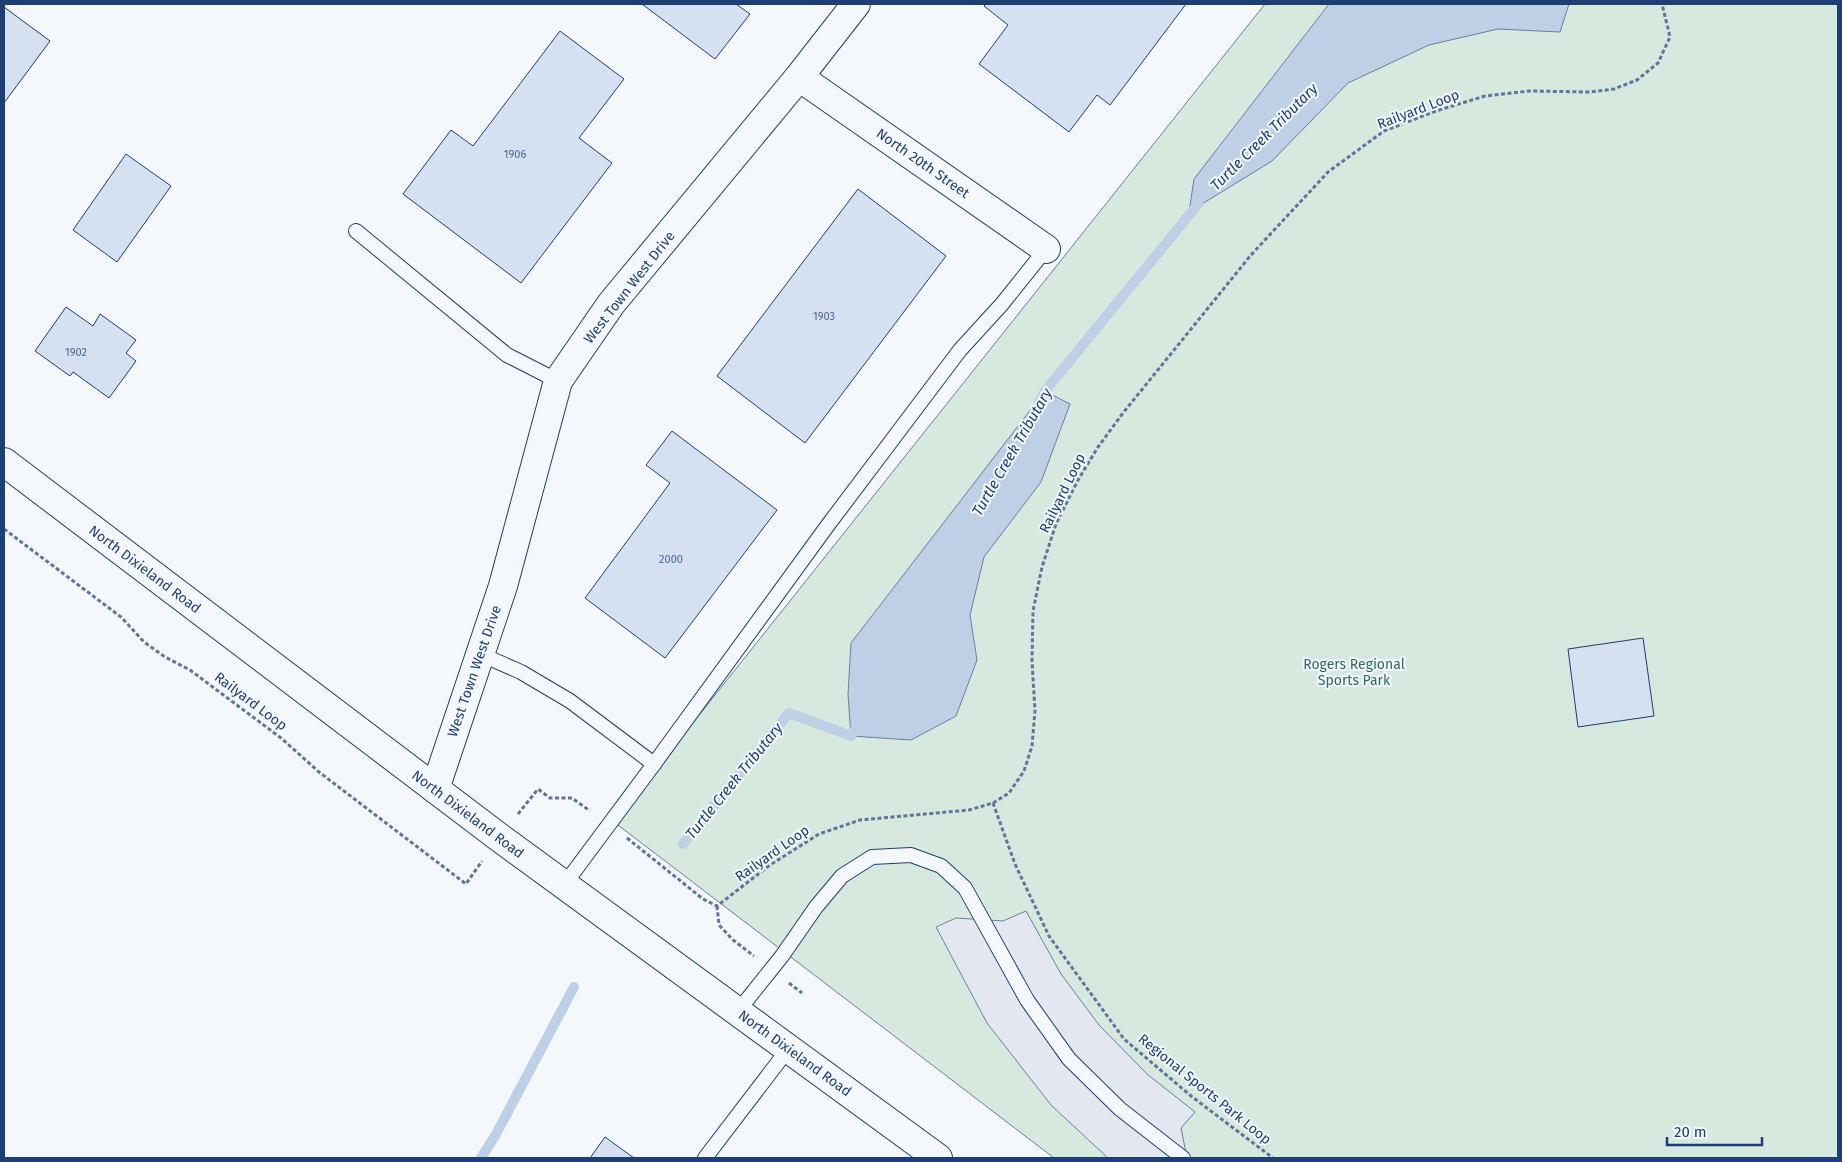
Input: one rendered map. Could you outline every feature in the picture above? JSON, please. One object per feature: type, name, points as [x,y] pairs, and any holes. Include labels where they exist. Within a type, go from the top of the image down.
[{"type":"street","name":"West Town West Drive","points":[[435,788],[503,586],[558,382],[612,304],[799,77],[856,4]]},
{"type":"street","name":"North 20th Street","points":[[799,77],[1046,249]]},
{"type":"street","name":"North Dixieland Road","points":[[4,462],[564,885],[938,1158]]},
{"type":"lane","points":[[356,231],[507,355],[558,382]]},
{"type":"lane","points":[[564,885],[828,525],[960,350],[1002,304],[1046,249]]},
{"type":"lane","points":[[480,654],[521,672],[570,701],[654,764]]},
{"type":"lane","points":[[738,1011],[782,956],[816,907],[842,876],[872,857],[911,855],[941,866],[965,888],[1027,1000],[1069,1059],[1120,1109],[1183,1158]]},
{"type":"lane","points":[[705,1158],[789,1048]]},
{"type":"path","name":"Railyard Loop","points":[[717,906],[770,865],[819,834],[860,820],[969,810],[993,803],[1009,793],[1024,771],[1032,746],[1036,711],[1032,661],[1033,611],[1042,567],[1056,524],[1078,480],[1098,447],[1123,413],[1251,255],[1328,172],[1384,131],[1436,111],[1485,96],[1530,91],[1590,92],[1614,89],[1637,80],[1658,63],[1670,38],[1662,4]]},
{"type":"path","name":"Railyard Loop","points":[[4,530],[121,617],[144,642],[165,657],[190,670],[282,738],[319,772],[466,884],[477,868]]},
{"type":"path","points":[[527,803],[538,789],[550,798],[572,798],[703,899],[717,906],[719,925],[732,940]]},
{"type":"path","name":"Regional Sports Park Loop","points":[[993,803],[1015,864],[1049,936],[1124,1039],[1191,1096],[1273,1158]]},
{"type":"green space","name":"Rogers Regional Sports Park","points":[[1265,4],[1838,4],[1838,1158],[1054,1158],[614,822]]},
{"type":"shaded area","points":[[1026,911],[1061,974],[1099,1025],[1147,1074],[1195,1112],[1181,1128],[1187,1158],[1108,1158],[1051,1105],[987,1023],[936,927],[956,918],[1003,921]]},
{"type":"water","points":[[1329,4],[1569,4],[1560,32],[1498,29],[1429,45],[1348,83],[1272,161],[1189,212],[1194,179]]},
{"type":"water","points":[[1045,391],[1070,404],[1041,482],[984,557],[970,615],[977,660],[956,716],[911,740],[851,736],[848,694],[851,643]]},
{"type":"building","points":[[642,4],[736,4],[750,14],[715,59]]},
{"type":"building","points":[[986,4],[1186,4],[1110,105],[1097,95],[1069,132],[979,64],[1008,25],[984,6]]},
{"type":"building","points":[[4,7],[50,41],[4,103]]},
{"type":"building","points":[[560,31],[624,79],[579,138],[612,163],[521,283],[403,194],[451,130],[473,146]]},
{"type":"building","points":[[126,154],[171,186],[117,262],[73,230]]},
{"type":"building","points":[[858,189],[946,256],[805,443],[717,376]]},
{"type":"building","points":[[66,307],[93,326],[100,314],[136,340],[126,353],[136,361],[109,398],[73,372],[70,376],[35,351]]},
{"type":"building","points":[[672,431],[777,510],[665,658],[585,598],[670,483],[646,465]]},
{"type":"building","points":[[1643,638],[1654,716],[1578,727],[1568,649]]},
{"type":"building","points":[[605,1137],[634,1158],[590,1158]]},
{"type":"waterway","name":"Turtle Creek Tributary","points":[[1039,402],[1045,391],[1199,203]]},
{"type":"waterway","name":"Turtle Creek Tributary","points":[[683,844],[789,713],[851,736],[857,726]]},
{"type":"waterway","name":"Turtle Creek Tributary","points":[[481,1158],[495,1136],[574,987]]}]
